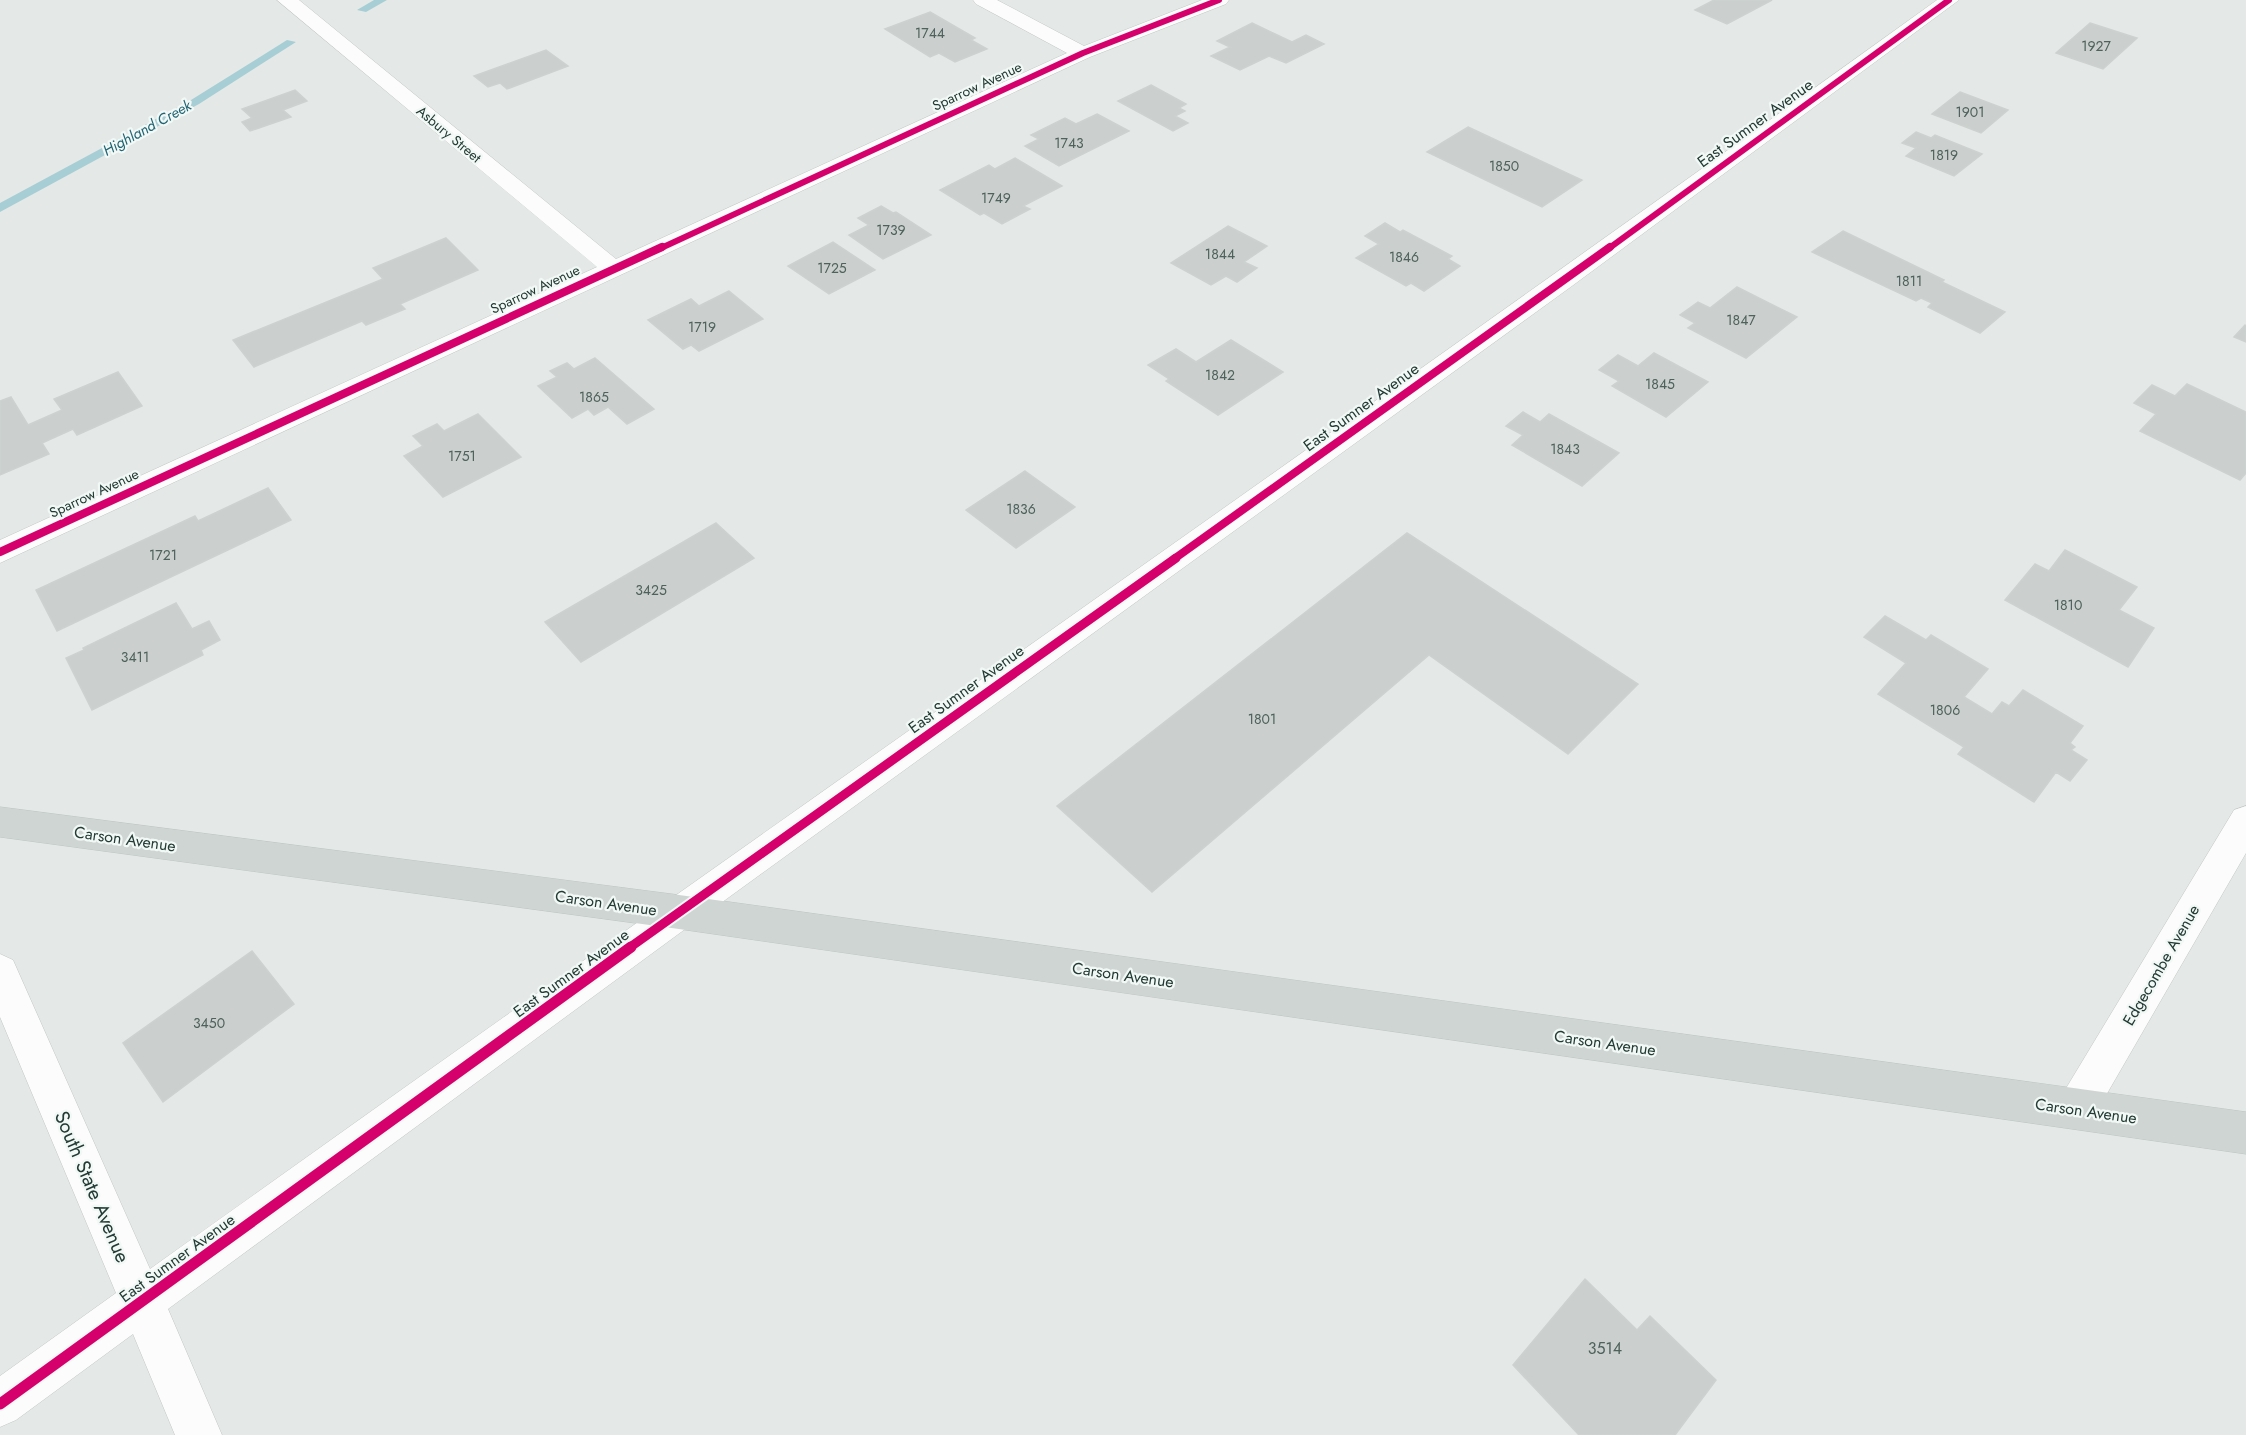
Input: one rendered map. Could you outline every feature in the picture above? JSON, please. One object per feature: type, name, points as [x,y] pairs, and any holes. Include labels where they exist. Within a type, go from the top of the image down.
[{"type":"main road","name":"Carson Avenue","points":[[0,822],[680,912],[2246,1133]]},
{"type":"street","name":"Asbury Street","points":[[287,0],[612,268]]},
{"type":"street","points":[[983,0],[1083,52]]},
{"type":"street","name":"Sparrow Avenue","points":[[0,552],[1083,52],[1219,0]]},
{"type":"street","name":"East Sumner Avenue","points":[[0,1404],[680,912],[1553,288],[1949,0]]},
{"type":"street","name":"Edgecombe Avenue","points":[[2076,1109],[2246,821]]},
{"type":"street","name":"South State Avenue","points":[[0,972],[199,1435]]},
{"type":"building","points":[[1714,0],[1772,0],[1727,24],[1695,10]]},
{"type":"building","points":[[930,12],[975,38],[971,40],[987,49],[955,62],[939,53],[930,57],[885,29]]},
{"type":"building","points":[[1252,23],[1292,42],[1306,35],[1324,44],[1286,63],[1269,56],[1240,70],[1211,56],[1230,47],[1217,41]]},
{"type":"building","points":[[2090,23],[2137,38],[2103,69],[2056,53]]},
{"type":"building","points":[[546,50],[568,66],[507,89],[500,83],[488,87],[474,76]]},
{"type":"building","points":[[1151,85],[1186,104],[1179,108],[1185,111],[1175,116],[1188,123],[1173,131],[1118,101]]},
{"type":"building","points":[[295,90],[307,101],[283,110],[291,117],[250,131],[242,122],[252,118],[242,109]]},
{"type":"building","points":[[1960,92],[2008,110],[1981,133],[1932,114]]},
{"type":"building","points":[[1097,114],[1129,131],[1059,166],[1025,146],[1039,139],[1031,135],[1065,118],[1076,124]]},
{"type":"building","points":[[1468,127],[1582,180],[1542,207],[1427,152]]},
{"type":"building","points":[[1916,132],[1931,138],[1935,135],[1982,154],[1954,176],[1906,156],[1916,148],[1902,143]]},
{"type":"building","points":[[1015,158],[1062,186],[1023,206],[1030,209],[1002,224],[984,213],[980,215],[940,190],[989,165],[995,169]]},
{"type":"building","points":[[881,206],[893,213],[896,212],[931,235],[883,259],[849,235],[869,225],[858,218]]},
{"type":"building","points":[[1385,223],[1452,256],[1448,259],[1460,266],[1424,291],[1411,283],[1406,286],[1356,258],[1379,244],[1365,236]]},
{"type":"building","points":[[1228,226],[1267,246],[1244,262],[1257,268],[1237,282],[1226,276],[1211,285],[1171,263]]},
{"type":"building","points":[[1843,231],[2005,312],[1980,333],[1928,307],[1932,303],[1921,298],[1916,301],[1812,252]]},
{"type":"building","points":[[446,238],[478,270],[400,304],[405,309],[366,325],[362,321],[254,367],[233,340],[383,279],[373,268]]},
{"type":"building","points":[[833,242],[875,270],[829,294],[788,266]]},
{"type":"building","points":[[1737,287],[1797,317],[1746,358],[1688,328],[1695,323],[1680,315],[1698,302],[1710,308]]},
{"type":"building","points":[[729,291],[763,319],[699,351],[691,345],[683,349],[648,320],[691,299],[699,306]]},
{"type":"building","points":[[2246,326],[2246,342],[2234,337]]},
{"type":"building","points":[[1231,340],[1283,372],[1218,415],[1166,381],[1169,379],[1148,365],[1176,349],[1196,362]]},
{"type":"building","points":[[1654,353],[1708,382],[1666,417],[1612,386],[1619,381],[1599,370],[1618,355],[1638,366]]},
{"type":"building","points":[[595,358],[654,409],[627,424],[608,407],[594,415],[588,409],[572,418],[538,386],[557,377],[550,371],[567,363],[574,369]]},
{"type":"building","points":[[118,372],[142,406],[77,435],[73,429],[42,443],[49,454],[0,475],[0,401],[11,397],[28,425],[62,410],[54,399]]},
{"type":"building","points":[[2187,384],[2246,412],[2246,473],[2240,480],[2140,431],[2156,414],[2134,403],[2152,385],[2175,396]]},
{"type":"building","points":[[1523,412],[1540,422],[1549,414],[1619,453],[1582,486],[1512,445],[1523,435],[1506,426]]},
{"type":"building","points":[[478,414],[521,457],[443,497],[404,456],[423,446],[413,436],[437,424],[444,431]]},
{"type":"building","points":[[1025,471],[1075,507],[1016,548],[966,510]]},
{"type":"building","points":[[268,488],[291,520],[57,631],[36,590],[195,516],[198,521]]},
{"type":"building","points":[[716,523],[754,558],[581,662],[545,622]]},
{"type":"building","points":[[1407,533],[1638,684],[1568,754],[1429,655],[1152,892],[1057,806]]},
{"type":"building","points":[[2065,550],[2137,587],[2119,610],[2154,628],[2128,667],[2005,600],[2035,564],[2049,571]]},
{"type":"building","points":[[176,603],[192,629],[209,621],[220,640],[201,650],[203,655],[92,710],[66,658]]},
{"type":"building","points":[[1885,616],[1926,640],[1931,635],[1988,669],[1964,697],[1992,714],[2002,702],[2009,706],[2023,690],[2083,726],[2070,743],[2075,747],[2071,750],[2087,760],[2070,781],[2056,772],[2034,802],[1958,754],[1964,747],[1878,694],[1906,663],[1864,637]]},
{"type":"building","points":[[252,951],[294,1004],[163,1102],[123,1043]]},
{"type":"building","points":[[1585,1279],[1637,1330],[1650,1316],[1716,1380],[1675,1435],[1579,1435],[1513,1365]]},
{"type":"waterway","name":"Highland Creek","points":[[362,10],[382,0]]},
{"type":"waterway","name":"Highland Creek","points":[[0,208],[195,102],[291,42]]},
{"type":"cycle path","points":[[0,552],[1083,53],[1219,0]]},
{"type":"cycle path","points":[[0,1404],[679,912],[1563,281],[1949,0]]}]
